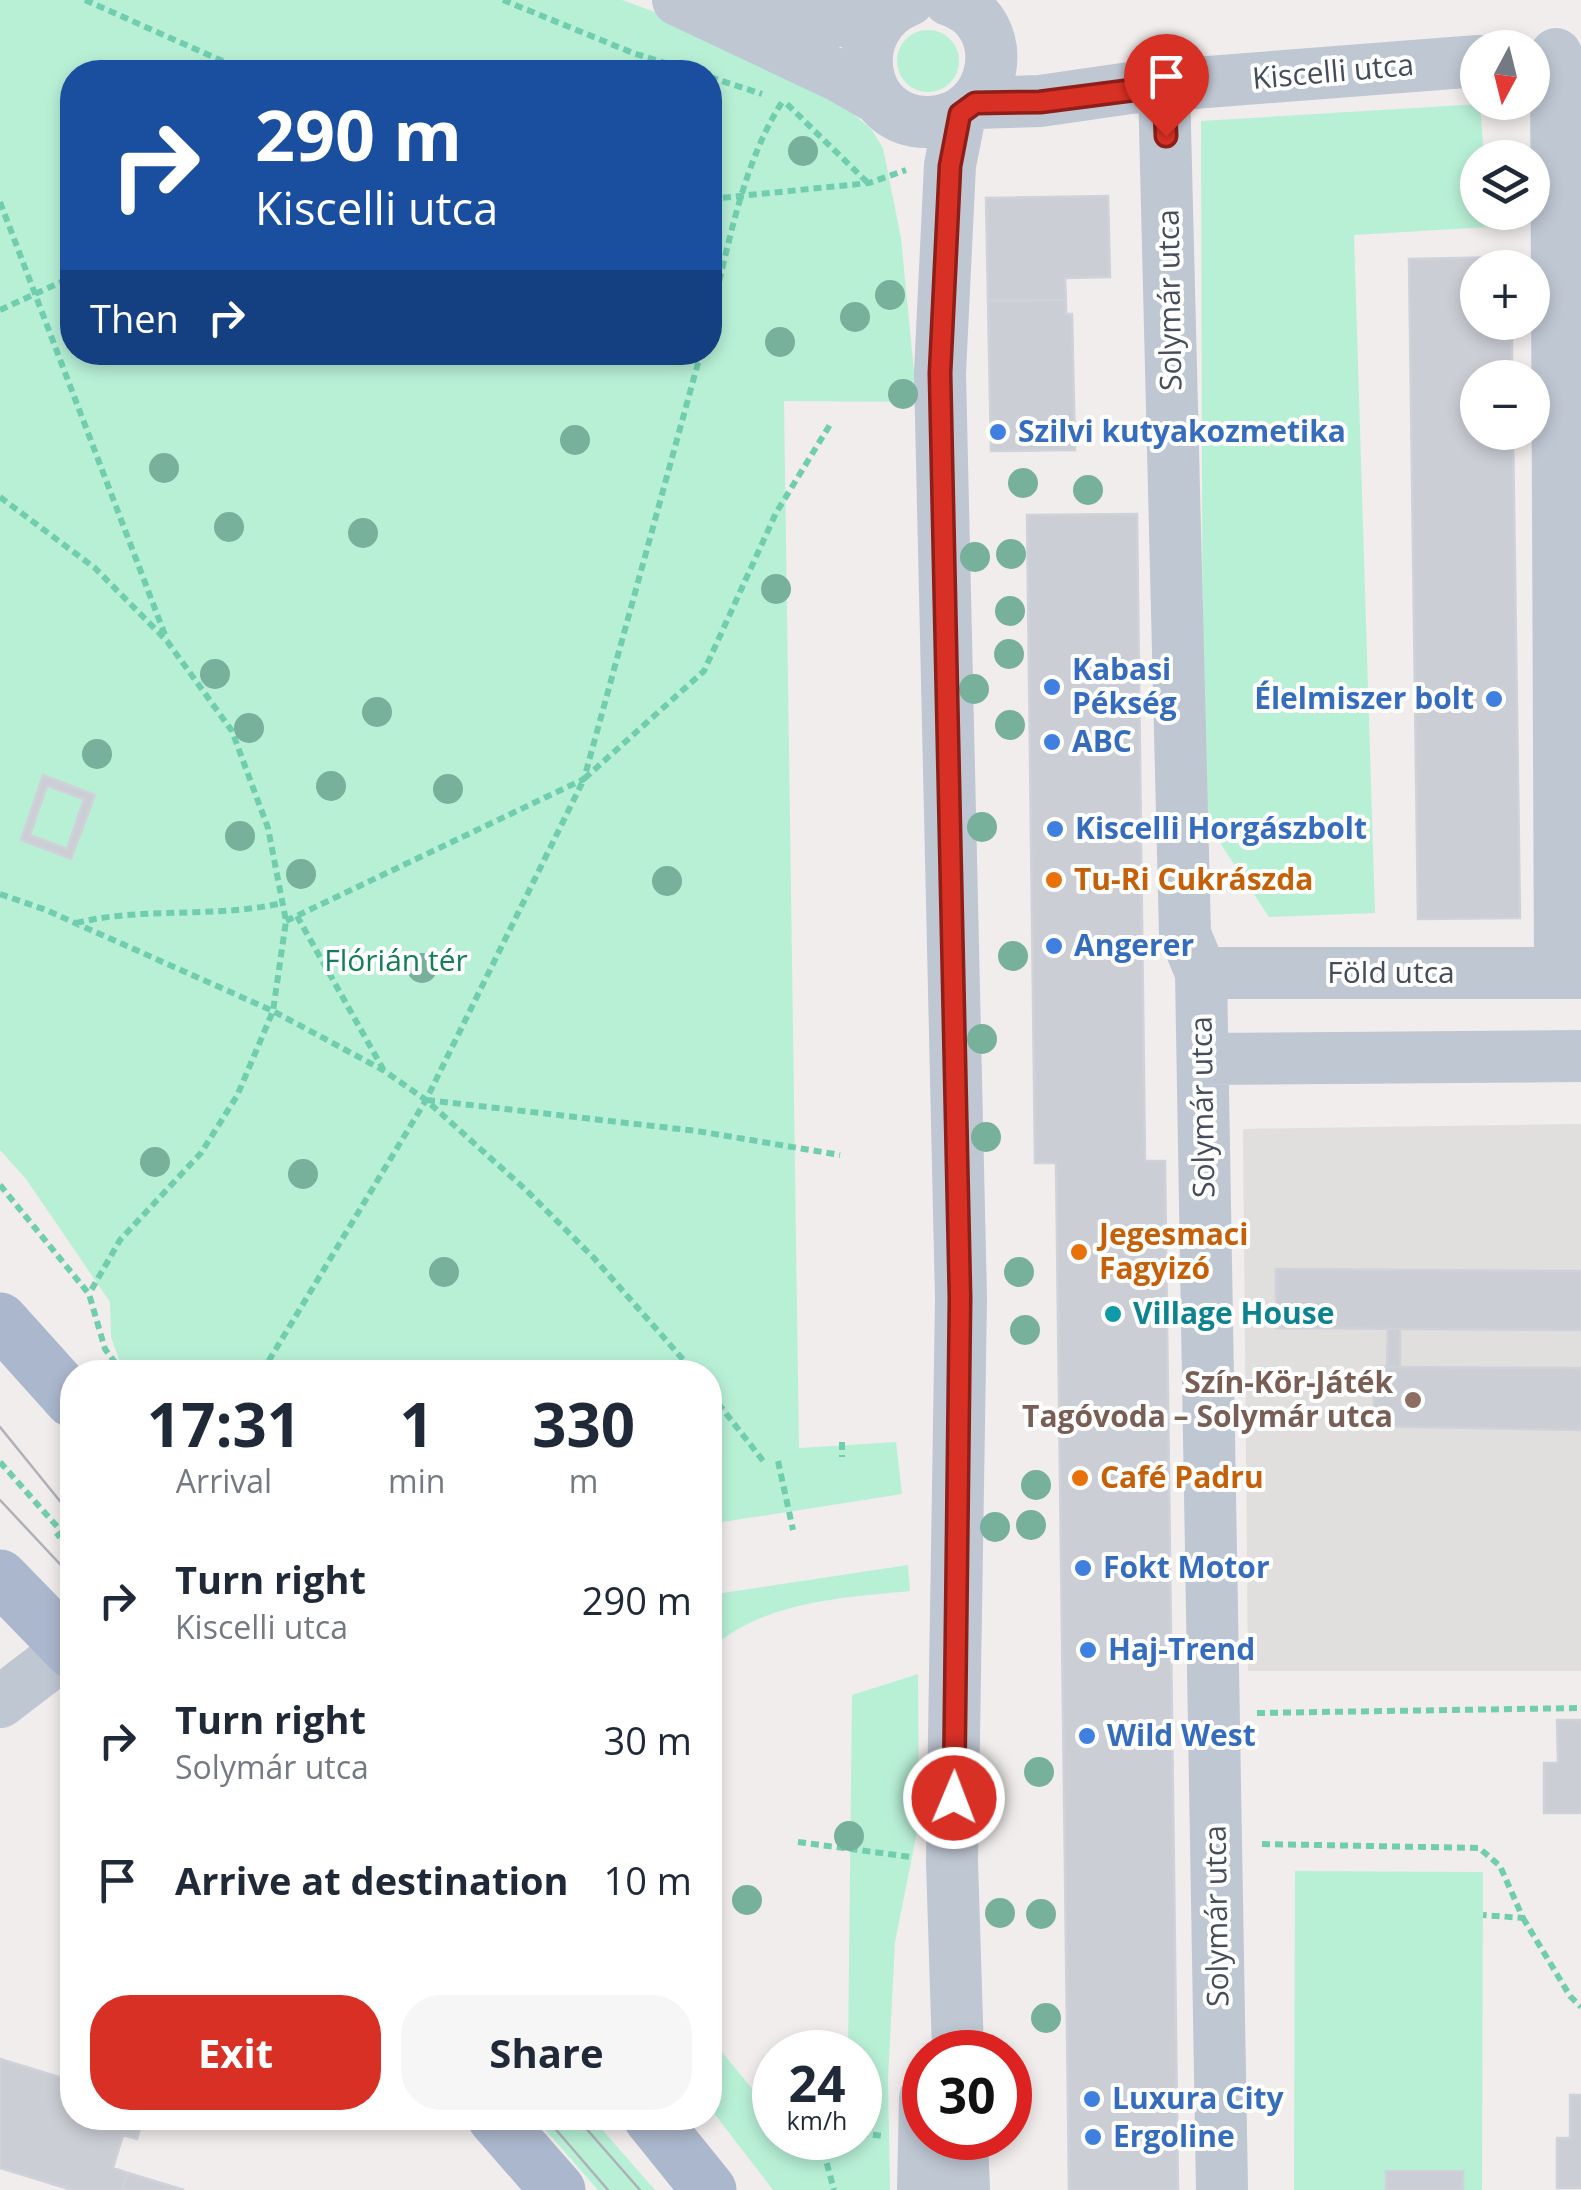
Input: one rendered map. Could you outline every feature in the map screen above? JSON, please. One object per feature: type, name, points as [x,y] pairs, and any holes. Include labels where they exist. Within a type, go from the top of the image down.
[{"type":"main road","points":[[0,1320],[60,1387]]},
{"type":"main road","points":[[0,1577],[60,1637]]},
{"type":"main road","points":[[506,2130],[558,2190]]},
{"type":"main road","points":[[661,2130],[710,2190]]},
{"type":"street","points":[[693,6],[815,22],[895,7]]},
{"type":"street","points":[[693,6],[886,105]]},
{"type":"street","points":[[895,7],[868,41],[866,62],[870,82],[910,144],[892,175],[940,373]]},
{"type":"street","points":[[957,2030],[952,1862],[960,1298],[940,373],[950,166],[968,109],[986,88],[992,70],[993,52],[970,12]]},
{"type":"street","name":"Kiscelli utca","points":[[970,12],[1038,68],[1147,87]]},
{"type":"street","points":[[1557,54],[1570,973]]},
{"type":"street","name":"Kiscelli utca","points":[[886,105],[926,123],[968,109],[1147,87],[1460,61]]},
{"type":"street","name":"Solymár utca","points":[[1147,87],[1186,934],[1201,973],[1222,2190]]},
{"type":"street","name":"Föld utca","points":[[1201,973],[1570,973]]},
{"type":"street","points":[[1203,1058],[1581,1056]]},
{"type":"street","points":[[0,1702],[60,1658]]},
{"type":"street","points":[[926,2030],[954,1955]]},
{"type":"street","points":[[923,2190],[924,2160]]},
{"type":"street","points":[[963,2160],[964,2190]]},
{"type":"path","points":[[85,0],[220,60]]},
{"type":"path","points":[[503,0],[653,60]]},
{"type":"path","points":[[722,81],[783,100],[892,175]]},
{"type":"path","points":[[722,199],[892,175]]},
{"type":"path","points":[[722,274],[742,198]]},
{"type":"path","points":[[0,202],[60,352]]},
{"type":"path","points":[[0,310],[60,282]]},
{"type":"path","points":[[65,365],[167,641]]},
{"type":"path","points":[[269,1360],[426,1100],[584,779],[697,365]]},
{"type":"path","points":[[286,921],[584,779],[704,671],[776,513],[831,422]]},
{"type":"path","points":[[0,497],[94,568],[167,641],[232,731],[268,828],[286,921],[273,1012],[228,1110],[200,1152],[120,1240],[89,1294]]},
{"type":"path","points":[[0,894],[273,1012],[383,1070],[426,1100],[594,1258],[683,1360]]},
{"type":"path","points":[[76,924],[108,915],[176,909],[220,913],[282,903]]},
{"type":"path","points":[[297,916],[383,1070]]},
{"type":"path","points":[[426,1100],[697,1131],[840,1155]]},
{"type":"path","points":[[0,1186],[89,1294],[104,1348],[113,1360]]},
{"type":"path","points":[[722,1408],[764,1462]]},
{"type":"path","points":[[842,1442],[842,1457]]},
{"type":"path","points":[[778,1461],[793,1530]]},
{"type":"path","points":[[0,1462],[60,1535]]},
{"type":"path","points":[[1213,1714],[1581,1708]]},
{"type":"path","points":[[798,1842],[906,1857]]},
{"type":"path","points":[[1215,1844],[1479,1848],[1500,1866],[1523,1918],[1570,1996],[1581,2007]]},
{"type":"path","points":[[1483,1915],[1523,1918]]},
{"type":"path","points":[[826,2160],[834,2190]]},
{"type":"shaded area","name":"Szín-Kör-Játék Tagóvoda – Solymár utca","points":[[1581,1124],[1581,1671],[1248,1671],[1243,1129]]},
{"type":"green space","name":"Flórián tér","points":[[0,0],[622,0],[794,62],[872,130],[883,148],[901,238],[917,402],[784,401],[799,1448],[896,1442],[902,1494],[722,1522],[722,1360],[119,1360],[111,1337],[110,1302],[26,1179],[0,1150]]},
{"type":"green space","points":[[928,30],[950,39],[959,61],[950,83],[928,92],[906,83],[897,61],[906,39]]},
{"type":"green space","points":[[1460,105],[1460,120],[1481,120],[1483,140],[1460,140],[1460,229],[1354,235],[1375,913],[1269,917],[1203,817],[1201,121]]},
{"type":"green space","points":[[908,1565],[910,1591],[830,1600],[779,1611],[722,1640],[722,1593]]},
{"type":"green space","points":[[918,1674],[919,1822],[895,1942],[888,2079],[890,2190],[773,2190],[722,2124],[722,2052],[752,2088],[752,2160],[882,2160],[882,2030],[848,2030],[852,1695]]},
{"type":"green space","points":[[1295,1871],[1483,1872],[1482,2190],[1294,2190]]},
{"type":"green space","points":[[546,2130],[602,2130],[655,2190],[598,2190]]},
{"type":"building","points":[[1108,196],[1110,277],[1065,278],[1066,300],[988,301],[986,198]]},
{"type":"building","points":[[1460,258],[1460,340],[1512,340],[1512,360],[1460,360],[1460,450],[1513,450],[1520,918],[1418,919],[1409,259]]},
{"type":"building","points":[[1066,300],[1066,314],[1072,314],[1075,450],[991,451],[988,301]]},
{"type":"building","name":"Village House","points":[[1137,514],[1145,1161],[1165,1161],[1178,2190],[1069,2190],[1056,1163],[1035,1163],[1027,515]]},
{"type":"building","points":[[43,775],[95,795],[71,859],[21,840]],"holes":[[[47,786],[84,799],[67,849],[30,835]]]},
{"type":"building","points":[[1276,1269],[1581,1271],[1581,1330],[1276,1328]]},
{"type":"building","points":[[1388,1329],[1400,1329],[1400,1367],[1387,1367]]},
{"type":"building","points":[[1374,1367],[1581,1368],[1581,1430],[1374,1426]]},
{"type":"building","points":[[1557,1720],[1581,1720],[1581,1813],[1544,1813],[1544,1763],[1558,1763]]},
{"type":"building","points":[[0,2059],[60,2077],[60,2130],[140,2130],[137,2139],[123,2135],[113,2168],[128,2173],[122,2190],[72,2190],[0,2168]]},
{"type":"building","points":[[1570,2095],[1581,2095],[1581,2188],[1557,2188],[1557,2138],[1570,2138]]},
{"type":"building","points":[[1386,2171],[1463,2171],[1463,2190],[1386,2190]]},
{"type":"building","points":[[128,2173],[184,2190],[122,2190]]},
{"type":"tram line","points":[[0,1427],[60,1501]]},
{"type":"tram line","points":[[0,1500],[60,1564]]},
{"type":"tram line","points":[[556,2130],[608,2190]]},
{"type":"tram line","points":[[588,2130],[640,2190]]},
{"type":"place","name":"Szilvi kutyakozmetika","points":[[998,432]]},
{"type":"place","name":"Kabasi Pékség","points":[[1052,687]]},
{"type":"place","name":"Élelmiszer bolt","points":[[1494,699]]},
{"type":"place","name":"ABC","points":[[1052,742]]},
{"type":"place","name":"Kiscelli Horgászbolt","points":[[1055,829]]},
{"type":"place","name":"Tu-Ri Cukrászda","points":[[1054,880]]},
{"type":"place","name":"Angerer","points":[[1054,946]]},
{"type":"place","name":"Jegesmaci Fagyizó","points":[[1079,1252]]},
{"type":"place","name":"Village House","points":[[1113,1314]]},
{"type":"place","name":"Szín-Kör-Játék Tagóvoda – Solymár utca","points":[[1413,1400]]},
{"type":"place","name":"Café Padru","points":[[1080,1478]]},
{"type":"place","name":"Fokt Motor","points":[[1083,1568]]},
{"type":"place","name":"Haj-Trend","points":[[1088,1650]]},
{"type":"place","name":"Wild West","points":[[1087,1736]]},
{"type":"place","name":"Luxura City","points":[[1092,2099]]},
{"type":"place","name":"Ergoline","points":[[1093,2137]]},
{"type":"route","points":[[954,1798],[960,1298],[940,400],[950,166],[960,114],[975,103],[1040,102],[1164,86],[1166,136]]}]
